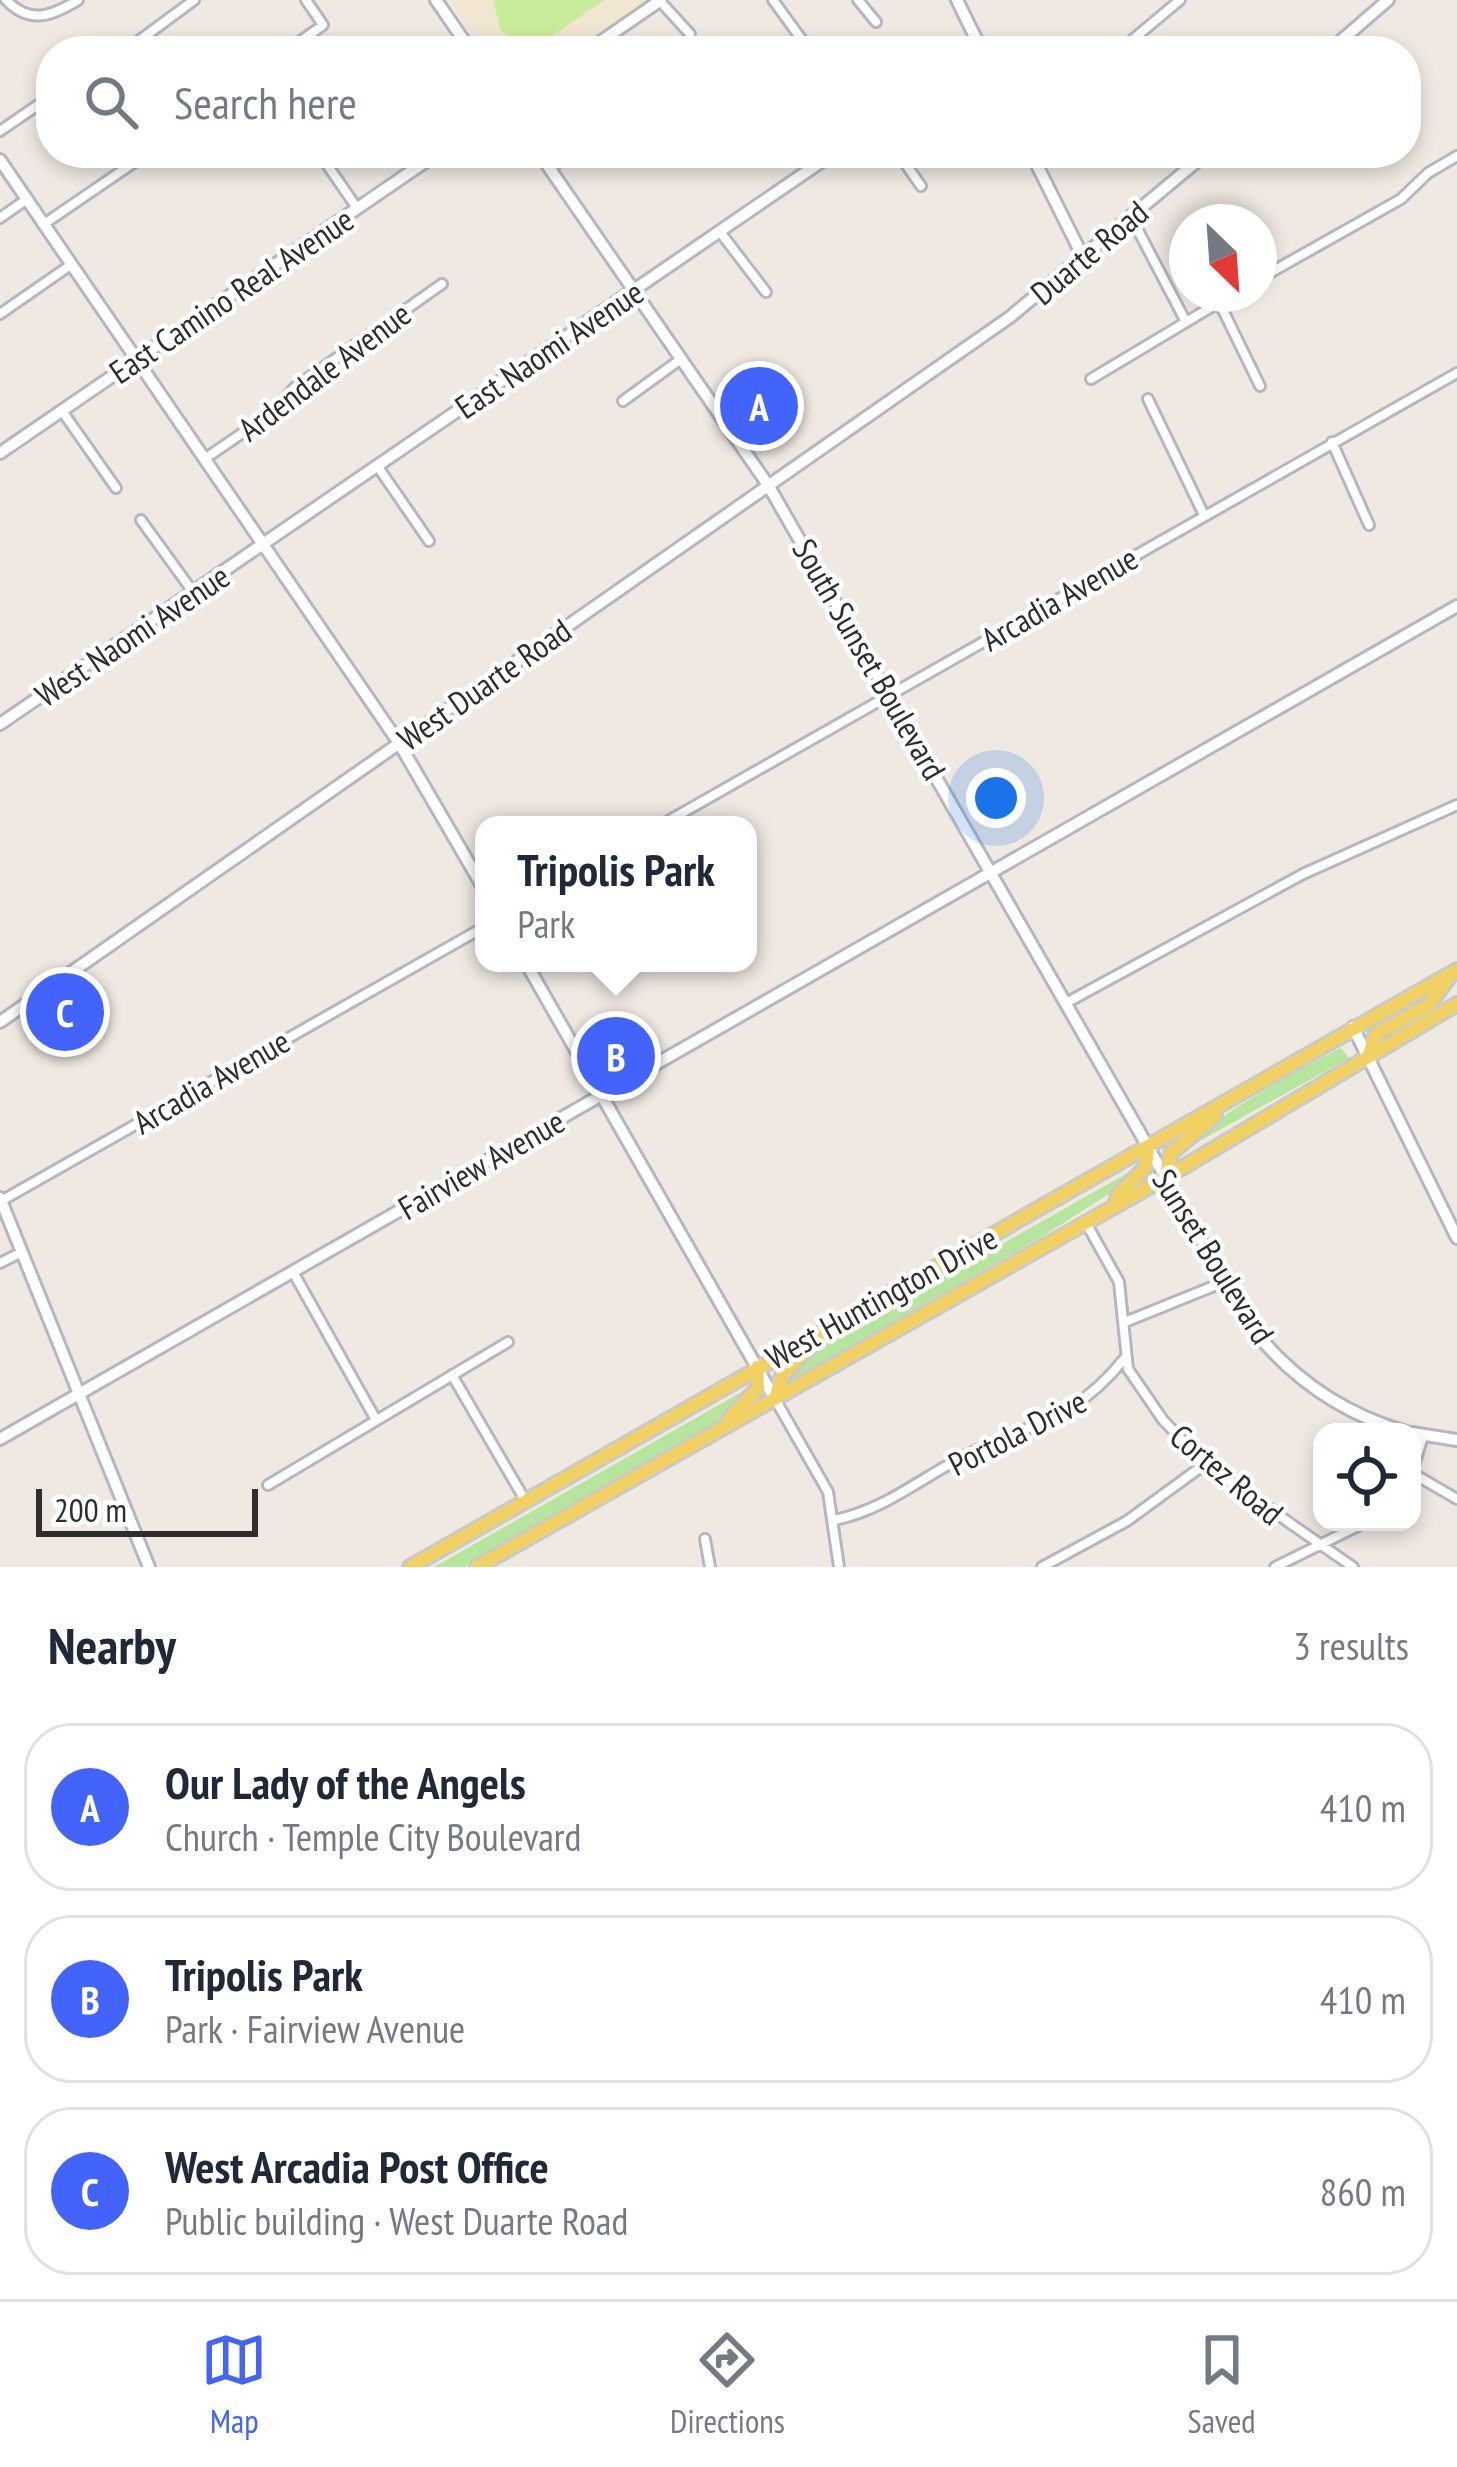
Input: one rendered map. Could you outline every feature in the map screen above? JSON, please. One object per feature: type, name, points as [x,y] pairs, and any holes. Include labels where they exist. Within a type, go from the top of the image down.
[{"type":"main road","name":"West Huntington Drive","points":[[410,1567],[1455,971]]},
{"type":"main road","points":[[1368,1057],[1376,1034],[1429,1005],[1455,971]]},
{"type":"main road","points":[[1368,1057],[1457,1004]]},
{"type":"main road","name":"West Huntington Drive","points":[[477,1567],[1165,1178],[1368,1057]]},
{"type":"main road","points":[[1165,1178],[1171,1153],[1227,1101]]},
{"type":"main road","points":[[1115,1206],[1118,1195],[1146,1167],[1148,1148]]},
{"type":"main road","points":[[775,1399],[782,1376],[813,1349],[827,1328]]},
{"type":"main road","points":[[721,1427],[758,1388],[757,1367]]},
{"type":"street","points":[[6,0],[24,15],[40,17],[77,0]]},
{"type":"street","points":[[145,36],[194,0]]},
{"type":"street","points":[[306,0],[323,25],[308,36]]},
{"type":"street","points":[[436,0],[461,36]]},
{"type":"street","points":[[609,36],[661,0],[690,34]]},
{"type":"street","points":[[773,0],[797,36]]},
{"type":"street","points":[[858,0],[876,22]]},
{"type":"street","points":[[957,0],[975,36]]},
{"type":"street","points":[[1137,36],[1180,0]]},
{"type":"street","points":[[1346,36],[1388,0]]},
{"type":"street","points":[[0,131],[36,106]]},
{"type":"street","points":[[1277,269],[1401,199],[1428,172],[1457,156]]},
{"type":"street","points":[[0,160],[399,743],[475,874]]},
{"type":"street","points":[[44,224],[126,168]]},
{"type":"street","points":[[329,168],[357,208]]},
{"type":"street","name":"East Camino Real Avenue","points":[[0,453],[416,168]]},
{"type":"street","name":"South Sunset Boulevard","points":[[550,168],[768,485],[1148,1148]]},
{"type":"street","name":"East Naomi Avenue","points":[[264,544],[812,168]]},
{"type":"street","points":[[908,168],[921,186]]},
{"type":"street","points":[[1038,168],[1083,257]]},
{"type":"street","name":"Duarte Road","points":[[968,346],[1190,168]]},
{"type":"street","points":[[0,218],[27,200]]},
{"type":"street","points":[[1131,217],[1186,322]]},
{"type":"street","points":[[720,232],[766,292]]},
{"type":"street","points":[[0,314],[72,264]]},
{"type":"street","name":"Ardendale Avenue","points":[[206,458],[273,412],[294,388],[442,284]]},
{"type":"street","points":[[1091,379],[1202,312]]},
{"type":"street","points":[[1224,312],[1260,386]]},
{"type":"street","name":"West Duarte Road","points":[[0,1022],[968,346]]},
{"type":"street","points":[[623,400],[681,358]]},
{"type":"street","name":"Arcadia Avenue","points":[[678,816],[1457,373]]},
{"type":"street","points":[[1148,399],[1204,515]]},
{"type":"street","points":[[62,412],[116,488]]},
{"type":"street","points":[[1332,442],[1369,525]]},
{"type":"street","points":[[378,466],[429,541]]},
{"type":"street","points":[[141,520],[194,593]]},
{"type":"street","name":"West Naomi Avenue","points":[[0,724],[264,544]]},
{"type":"street","name":"Fairview Avenue","points":[[0,1438],[1457,607]]},
{"type":"street","points":[[1066,1004],[1303,874],[1457,805]]},
{"type":"street","name":"Arcadia Avenue","points":[[1,1200],[475,932]]},
{"type":"street","points":[[531,972],[823,1481],[835,1520],[839,1567]]},
{"type":"street","points":[[1353,1027],[1457,1238]]},
{"type":"street","name":"Sunset Boulevard","points":[[1148,1148],[1252,1328],[1295,1374],[1334,1404],[1385,1423]]},
{"type":"street","points":[[1,1200],[149,1567]]},
{"type":"street","points":[[1086,1222],[1119,1282],[1124,1359]]},
{"type":"street","points":[[0,1263],[22,1252]]},
{"type":"street","points":[[293,1272],[375,1418]]},
{"type":"street","points":[[1125,1322],[1224,1282]]},
{"type":"street","points":[[268,1485],[508,1342]]},
{"type":"street","name":"Cortez Road","points":[[1124,1359],[1149,1402],[1204,1464],[1353,1567]]},
{"type":"street","name":"Portola Drive","points":[[835,1520],[879,1508],[970,1453],[1072,1410],[1124,1359]]},
{"type":"street","points":[[452,1375],[526,1502]]},
{"type":"street","name":"Sunset Boulevard","points":[[1421,1435],[1457,1440]]},
{"type":"street","points":[[1042,1567],[1126,1521],[1204,1464]]},
{"type":"street","points":[[1421,1477],[1457,1498]]},
{"type":"street","points":[[1275,1567],[1350,1531]]},
{"type":"street","points":[[705,1539],[710,1567]]},
{"type":"shaded area","points":[[449,0],[651,0],[598,36],[474,36]]},
{"type":"green space","points":[[493,0],[604,0],[551,36],[511,36],[501,31]]},
{"type":"green space","points":[[627,1027],[648,1062],[603,1083],[584,1050]]},
{"type":"green space","points":[[1341,1048],[1349,1058],[1178,1153],[1231,1112]]},
{"type":"green space","points":[[1140,1166],[1126,1183],[1040,1238],[784,1384],[795,1366],[827,1343]]},
{"type":"green space","points":[[752,1386],[735,1408],[710,1427],[465,1567],[434,1567]]},
{"type":"place","name":"Our Lady of the Angels","points":[[759,406]]},
{"type":"place","name":"West Arcadia Post Office","points":[[65,1012]]},
{"type":"place","name":"Tripolis Park","points":[[616,1056]]}]
